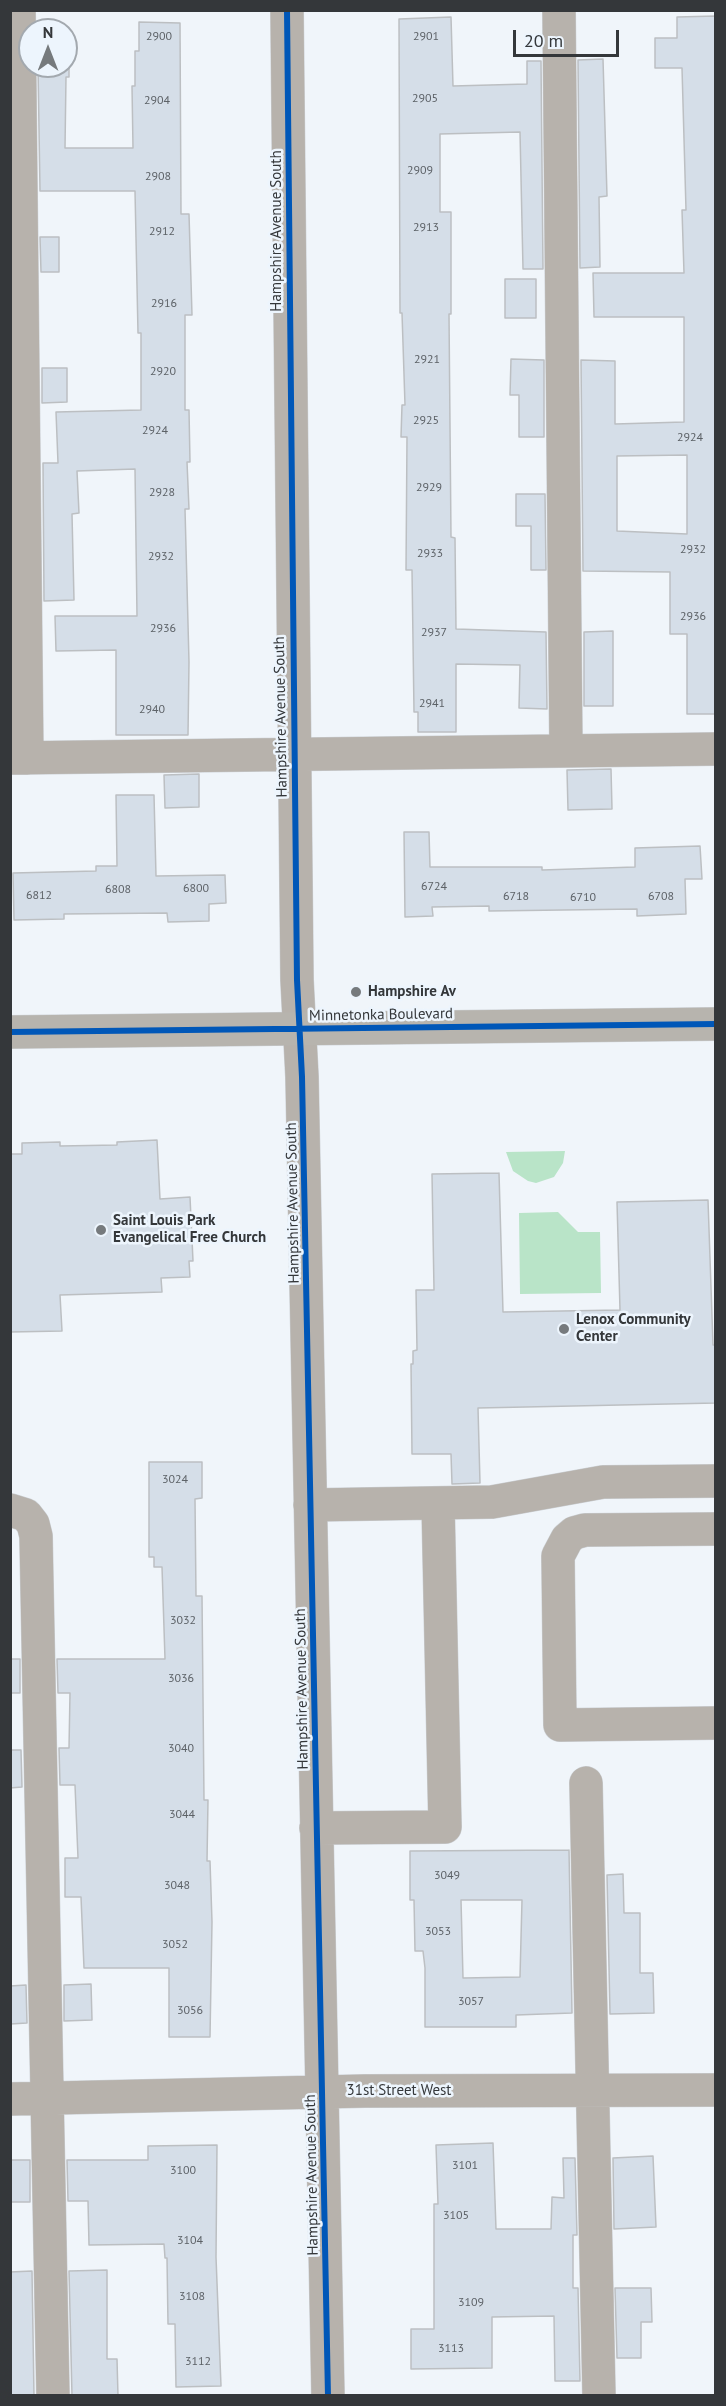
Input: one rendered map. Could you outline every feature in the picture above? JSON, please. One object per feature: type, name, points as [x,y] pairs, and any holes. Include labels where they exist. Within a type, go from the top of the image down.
[{"type":"main road","name":"Minnetonka Boulevard","points":[[10,1032],[716,1024]]},
{"type":"street","points":[[19,10],[19,758],[716,749]]},
{"type":"street","name":"Hampshire Avenue South","points":[[287,10],[293,754],[328,2396]]},
{"type":"street","points":[[559,10],[566,751]]},
{"type":"street","points":[[310,1505],[492,1502],[603,1482],[716,1481]]},
{"type":"street","points":[[316,1828],[445,1827],[438,1503]]},
{"type":"street","points":[[10,1510],[26,1515],[33,1524],[36,1536],[53,2396]]},
{"type":"street","points":[[716,1529],[585,1530],[574,1533],[567,1539],[558,1556],[560,1725],[716,1723]]},
{"type":"street","points":[[586,1783],[599,2396]]},
{"type":"street","name":"31st Street West","points":[[10,2099],[322,2092],[716,2090]]},
{"type":"green space","points":[[565,1151],[563,1163],[554,1177],[536,1183],[528,1181],[513,1171],[506,1152]]},
{"type":"green space","points":[[558,1212],[578,1232],[600,1232],[601,1293],[520,1294],[519,1213]]},
{"type":"building","points":[[716,16],[716,714],[687,714],[687,634],[670,634],[670,572],[583,571],[581,360],[615,361],[615,424],[684,422],[684,317],[594,317],[593,273],[684,273],[682,210],[686,210],[682,68],[655,68],[655,38],[677,38],[677,17]],"holes":[[[687,455],[687,534],[617,531],[617,456]]]},
{"type":"building","points":[[451,17],[453,86],[527,84],[527,61],[541,61],[543,269],[523,269],[520,132],[440,134],[440,212],[451,212],[451,314],[449,314],[451,537],[455,538],[456,629],[546,632],[547,709],[519,708],[520,665],[456,664],[456,732],[418,732],[418,712],[414,712],[412,570],[406,570],[407,437],[401,437],[402,405],[405,405],[402,313],[400,313],[399,19]]},
{"type":"building","points":[[139,22],[180,23],[181,214],[189,214],[192,315],[185,315],[185,410],[189,410],[190,462],[187,462],[189,509],[185,509],[189,662],[188,735],[116,735],[116,650],[56,651],[55,616],[137,616],[135,469],[77,471],[79,513],[72,514],[74,600],[44,601],[43,463],[58,463],[56,412],[141,410],[141,333],[138,333],[135,191],[40,191],[38,78],[66,78],[65,148],[133,148],[132,86],[135,86],[135,51],[139,51]]},
{"type":"building","points":[[603,59],[607,196],[599,197],[600,267],[580,268],[578,60]]},
{"type":"building","points":[[40,237],[59,237],[59,272],[41,272]]},
{"type":"building","points":[[505,279],[536,279],[536,318],[505,318]]},
{"type":"building","points":[[511,359],[544,360],[544,437],[519,437],[519,395],[510,395]]},
{"type":"building","points":[[42,368],[67,368],[67,402],[42,403]]},
{"type":"building","points":[[516,494],[545,494],[546,570],[531,570],[531,526],[516,526]]},
{"type":"building","points":[[613,631],[613,706],[584,706],[584,632]]},
{"type":"building","points":[[611,769],[612,809],[568,810],[567,770]]},
{"type":"building","points":[[199,774],[199,807],[165,808],[164,775]]},
{"type":"building","points":[[116,795],[154,795],[156,876],[225,875],[226,903],[209,904],[209,921],[168,922],[167,913],[64,914],[64,919],[14,920],[13,873],[96,871],[96,866],[117,866]]},
{"type":"building","points":[[404,832],[429,832],[430,867],[542,867],[542,870],[635,867],[635,848],[700,846],[702,879],[685,879],[686,914],[637,916],[637,909],[489,911],[489,906],[432,907],[433,916],[405,917]]},
{"type":"building","name":"Saint Louis Park Evangelical Free Church","points":[[157,1140],[160,1199],[190,1197],[193,1261],[189,1261],[190,1277],[161,1278],[162,1292],[60,1295],[62,1331],[10,1332],[10,1154],[22,1154],[22,1143],[60,1142],[60,1146],[117,1145],[117,1142]]},
{"type":"building","name":"Lenox Community Center","points":[[499,1173],[503,1312],[620,1310],[617,1202],[708,1200],[713,1345],[716,1345],[716,1403],[478,1408],[480,1483],[452,1484],[451,1454],[412,1454],[411,1364],[413,1364],[413,1351],[417,1350],[416,1290],[434,1290],[432,1174]]},
{"type":"building","points":[[149,1462],[202,1462],[202,1498],[195,1499],[196,1596],[202,1596],[204,1800],[208,1800],[207,1861],[210,1861],[212,1922],[210,2037],[169,2037],[169,1968],[84,1968],[81,1897],[65,1897],[65,1858],[78,1858],[75,1785],[60,1785],[59,1748],[69,1748],[70,1693],[58,1693],[57,1659],[165,1659],[162,1567],[154,1567],[154,1557],[149,1557]]},
{"type":"building","points":[[10,1659],[20,1659],[20,1693],[10,1693]]},
{"type":"building","points":[[10,1750],[21,1750],[22,1787],[10,1788]]},
{"type":"building","points":[[569,1850],[572,2013],[516,2015],[516,2027],[425,2027],[425,1968],[423,1951],[415,1951],[414,1900],[410,1900],[410,1851]],"holes":[[[461,1900],[522,1900],[520,1977],[463,1978]]]},
{"type":"building","points":[[623,1874],[624,1913],[640,1913],[640,1973],[653,1973],[654,2013],[610,2014],[607,1875]]},
{"type":"building","points":[[91,1984],[92,2020],[64,2021],[64,1985]]},
{"type":"building","points":[[26,1985],[27,2023],[10,2024],[10,1986]]},
{"type":"building","points":[[493,2143],[496,2229],[551,2229],[552,2197],[564,2198],[563,2158],[575,2158],[577,2235],[573,2235],[573,2288],[578,2288],[580,2381],[555,2381],[554,2316],[492,2317],[492,2368],[411,2369],[411,2329],[434,2329],[434,2204],[438,2204],[436,2145]]},
{"type":"building","points":[[217,2145],[216,2257],[221,2386],[176,2387],[175,2324],[168,2324],[167,2258],[165,2258],[164,2244],[89,2245],[88,2201],[68,2201],[67,2160],[148,2160],[148,2146]]},
{"type":"building","points":[[653,2156],[656,2227],[614,2229],[613,2158]]},
{"type":"building","points":[[10,2160],[30,2160],[30,2202],[10,2202]]},
{"type":"building","points":[[107,2270],[107,2359],[117,2359],[118,2396],[72,2396],[69,2271]]},
{"type":"building","points":[[32,2271],[34,2396],[10,2396],[10,2272]]},
{"type":"building","points":[[615,2288],[651,2288],[652,2322],[641,2322],[641,2358],[617,2358]]},
{"type":"cycle path","points":[[287,10],[297,980],[302,1077],[328,2396]]},
{"type":"cycle path","points":[[10,1032],[716,1024]]},
{"type":"place","name":"Hampshire Av","points":[[356,992]]},
{"type":"place","name":"Saint Louis Park Evangelical Free Church","points":[[101,1230]]},
{"type":"place","name":"Lenox Community Center","points":[[564,1329]]}]
